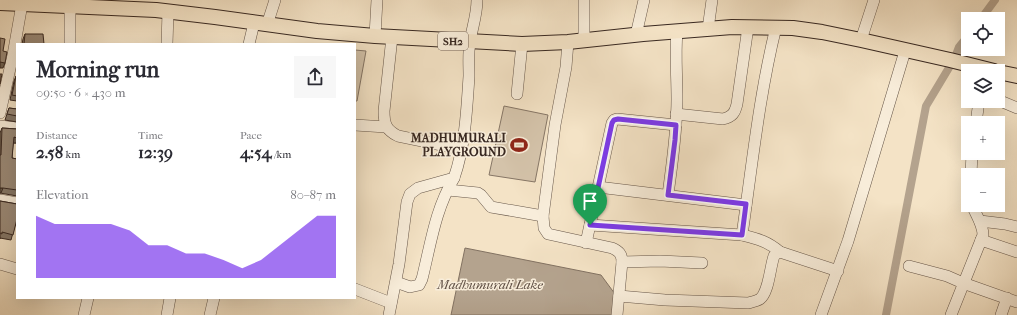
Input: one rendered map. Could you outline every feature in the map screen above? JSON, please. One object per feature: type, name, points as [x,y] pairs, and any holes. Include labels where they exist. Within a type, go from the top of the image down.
[{"type":"main road","name":"SH2","points":[[0,3],[52,3],[70,6],[134,4],[168,12],[317,31],[375,36],[522,44],[568,42],[676,31],[776,27],[822,32],[966,64]]},
{"type":"main road","name":"SH2","points":[[1005,74],[1017,76]]},
{"type":"street","points":[[250,43],[275,0]]},
{"type":"street","points":[[375,36],[376,0]]},
{"type":"street","points":[[396,282],[410,287],[419,285],[422,279],[437,214],[454,178],[461,149],[469,76],[470,42],[477,9],[477,0]]},
{"type":"street","points":[[584,0],[584,40]]},
{"type":"street","points":[[636,34],[644,0]]},
{"type":"street","points":[[708,29],[712,0]]},
{"type":"street","points":[[861,40],[874,0]]},
{"type":"street","points":[[0,113],[13,55],[22,4]]},
{"type":"street","points":[[70,6],[70,43]]},
{"type":"street","points":[[167,43],[168,12]]},
{"type":"street","points":[[586,243],[606,149],[614,120],[723,119],[733,114],[737,104],[748,27]]},
{"type":"street","points":[[742,235],[763,87],[776,27]]},
{"type":"street","points":[[668,195],[675,140],[676,31]]},
{"type":"street","points":[[392,37],[384,111],[386,127],[390,132],[398,136],[461,149]]},
{"type":"street","points":[[568,42],[566,67],[555,125],[543,216],[544,228],[548,234],[618,250],[622,257],[622,262],[617,315]]},
{"type":"street","points":[[516,94],[522,44]]},
{"type":"street","points":[[821,315],[838,271],[873,162],[905,51]]},
{"type":"street","points":[[1005,103],[1017,108]]},
{"type":"street","points":[[356,125],[386,127]]},
{"type":"street","points":[[0,126],[16,128]]},
{"type":"street","points":[[389,315],[396,282],[407,202],[410,194],[418,188],[454,178]]},
{"type":"street","points":[[598,187],[746,204]]},
{"type":"street","points":[[448,190],[478,193],[491,207],[543,216]]},
{"type":"street","points":[[0,200],[16,203]]},
{"type":"street","points":[[951,315],[981,240],[983,229],[976,212]]},
{"type":"street","points":[[980,221],[1006,224],[1017,228]]},
{"type":"street","points":[[590,225],[742,235],[763,240],[780,252],[838,271]]},
{"type":"street","points":[[981,240],[1017,252]]},
{"type":"street","points":[[619,296],[665,300],[754,302],[760,299],[763,295],[774,256],[780,252]]},
{"type":"street","points":[[622,262],[660,261],[702,263]]},
{"type":"street","points":[[0,264],[16,268]]},
{"type":"street","points":[[909,266],[947,276],[1012,300],[1001,315]]},
{"type":"street","points":[[356,289],[391,303]]},
{"type":"street","points":[[84,315],[88,299]]},
{"type":"street","points":[[167,315],[170,299]]},
{"type":"street","points":[[210,315],[214,299]]},
{"type":"shaded area","points":[[356,50],[366,51],[356,101]]},
{"type":"shaded area","name":"MADHUMURALI PLAYGROUND","points":[[504,106],[548,115],[535,182],[489,175]]},
{"type":"water","name":"Madhumurali Lake","points":[[465,248],[601,275],[615,294],[612,315],[451,315]]},
{"type":"building","points":[[25,34],[43,34],[44,43],[24,43]]},
{"type":"building","points":[[0,38],[5,39],[3,51],[7,52],[5,63],[0,62]]},
{"type":"building","points":[[16,76],[16,96],[12,95]]},
{"type":"building","points":[[9,108],[16,109],[16,116],[7,114]]},
{"type":"building","points":[[2,128],[16,129],[12,158],[16,159],[16,190],[0,188]]},
{"type":"building","points":[[0,201],[16,204],[16,223],[13,235],[2,232],[2,234],[0,233]]},
{"type":"waterway","points":[[986,12],[995,0]]},
{"type":"waterway","points":[[956,55],[961,45]]},
{"type":"waterway","points":[[886,315],[926,106],[950,66]]},
{"type":"place","name":"MADHUMURALI PLAYGROUND","points":[[519,145]]},
{"type":"route","points":[[618,119],[676,125],[668,195],[746,204],[742,235],[590,225],[612,123],[614,120],[618,119]]}]
